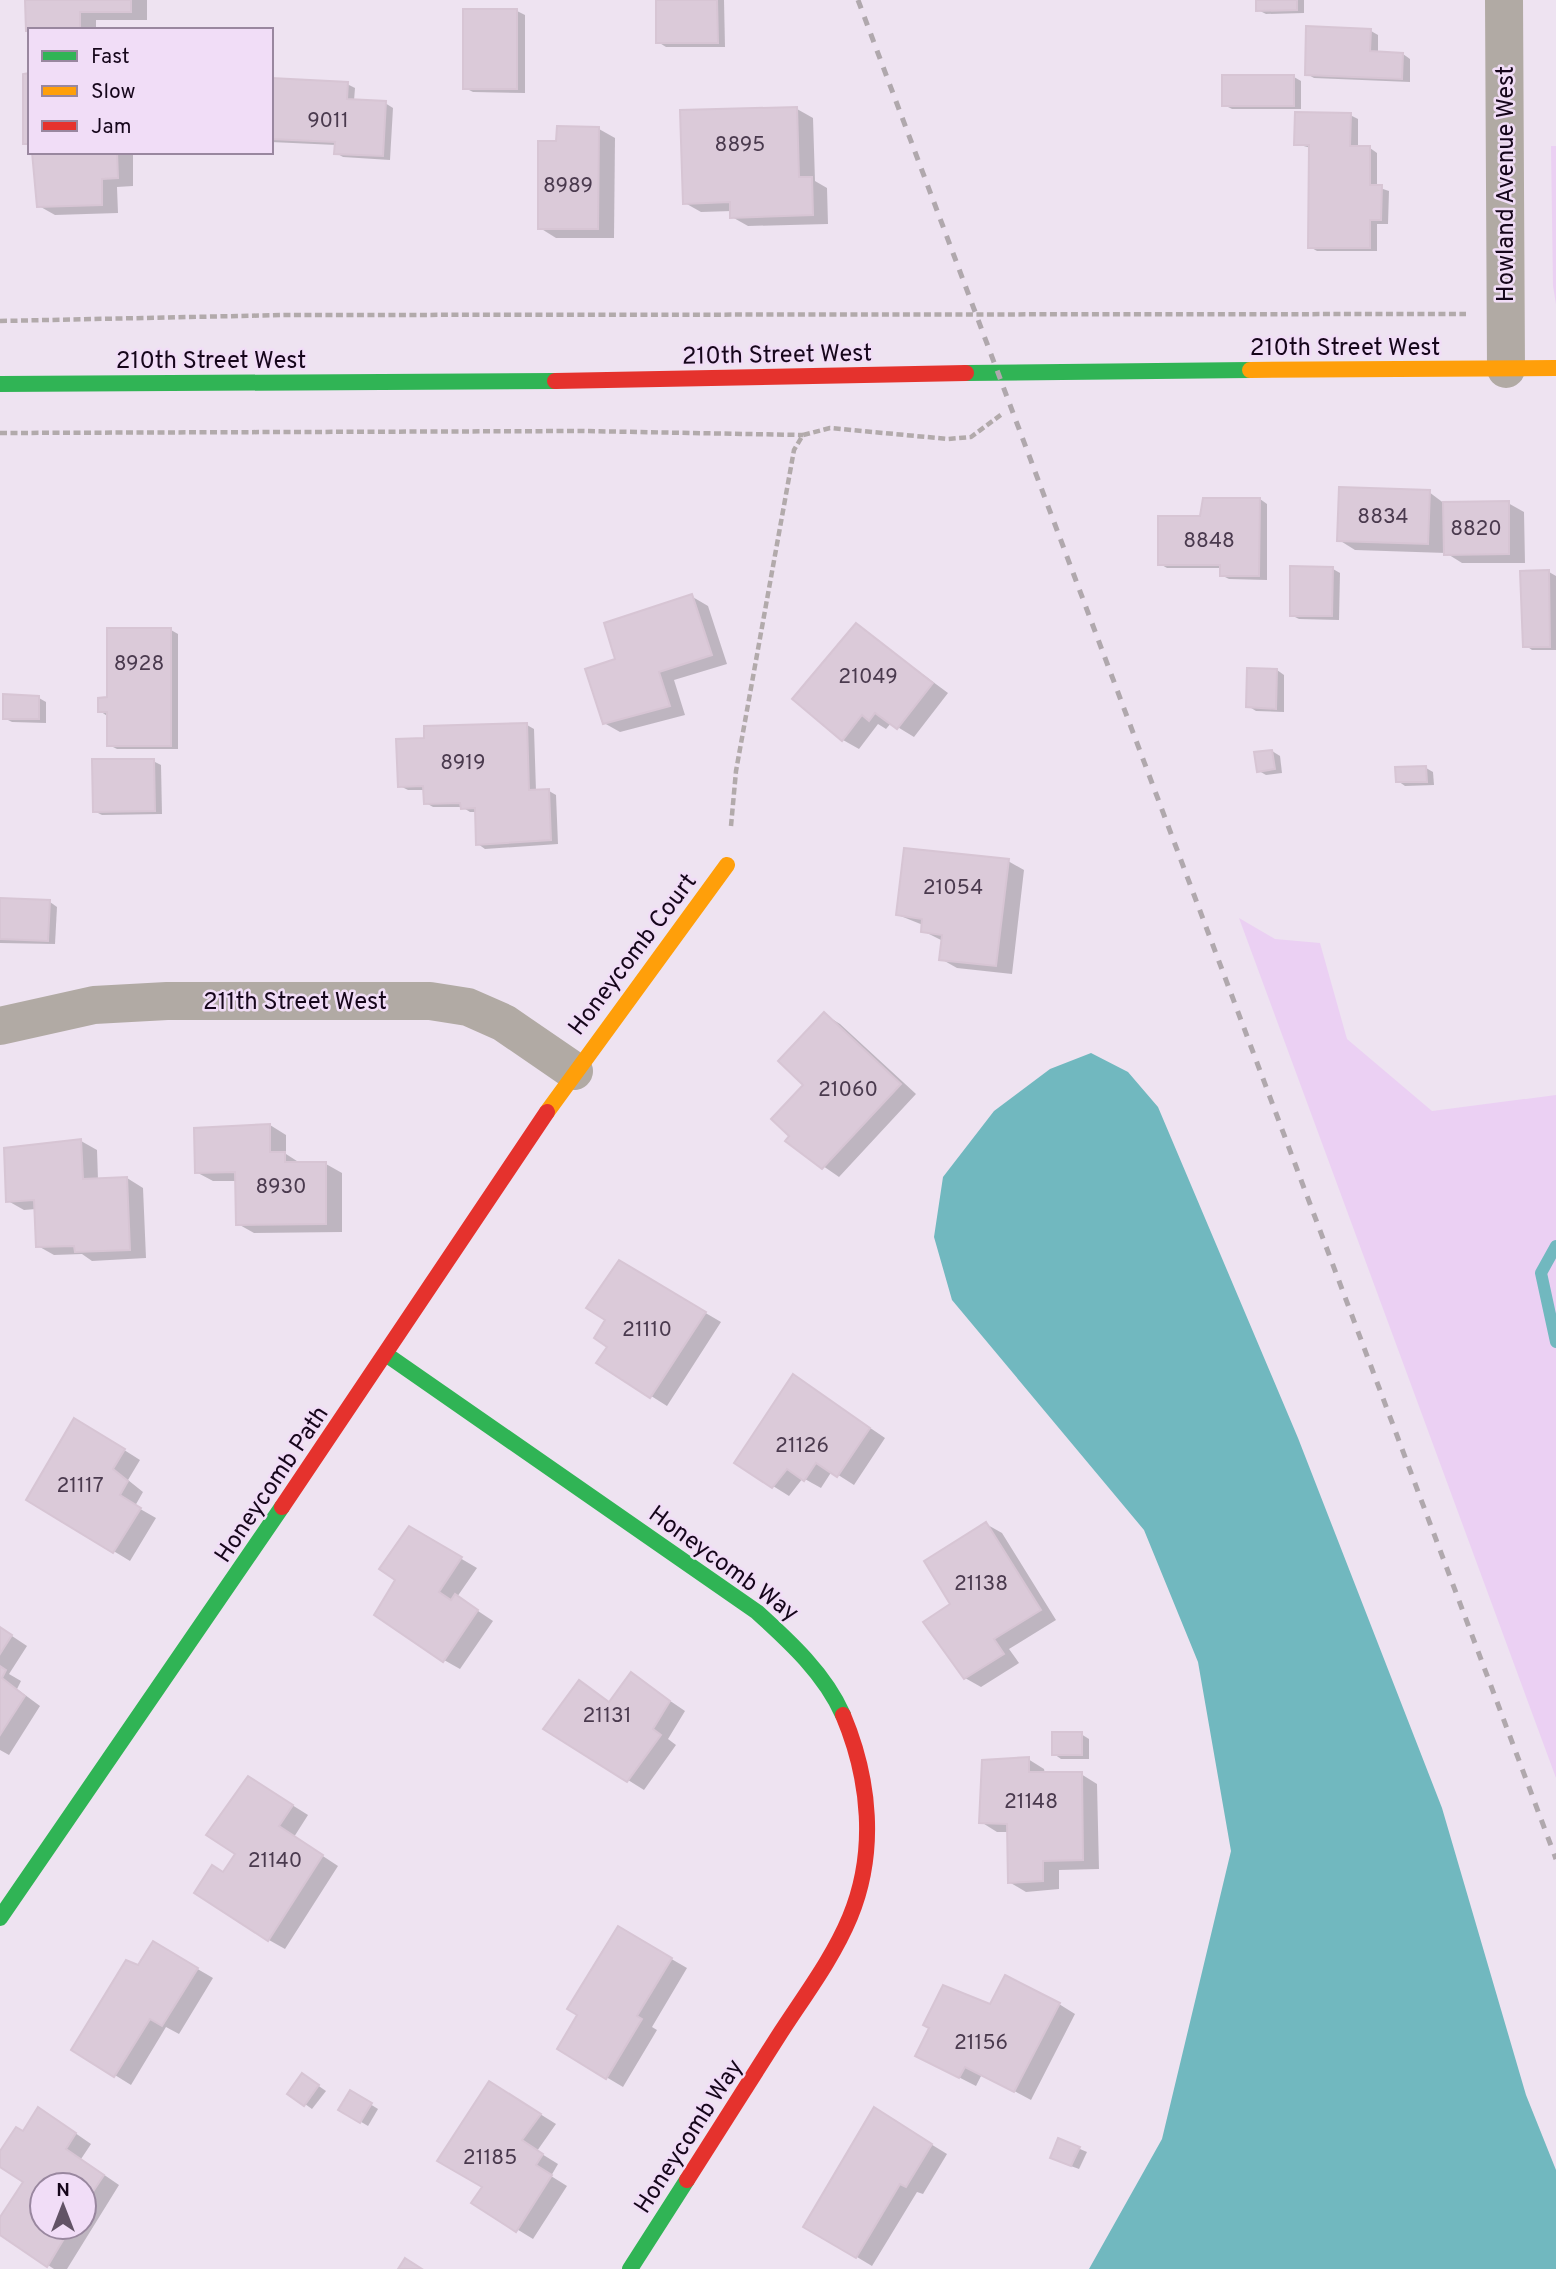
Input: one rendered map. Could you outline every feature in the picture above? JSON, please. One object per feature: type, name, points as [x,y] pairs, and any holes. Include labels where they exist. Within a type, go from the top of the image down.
[{"type":"street","name":"Howland Avenue West","points":[[1504,0],[1506,369]]},
{"type":"street","name":"210th Street West","points":[[0,384],[667,380],[999,372],[1556,368]]},
{"type":"street","name":"Honeycomb Court","points":[[574,1071],[727,865]]},
{"type":"street","name":"211th Street West","points":[[0,1026],[94,1005],[167,1001],[430,1001],[468,1007],[504,1023],[574,1071]]},
{"type":"street","name":"Honeycomb Path","points":[[2,1911],[387,1355],[574,1071]]},
{"type":"street","name":"Honeycomb Way","points":[[387,1355],[746,1604],[793,1641],[826,1682],[843,1713],[863,1769],[868,1818],[864,1866],[851,1914],[828,1959],[630,2269]]},
{"type":"path","points":[[0,321],[298,315],[1506,314]]},
{"type":"path","points":[[0,433],[582,431],[803,435],[830,428],[948,439],[971,437],[1011,407]]},
{"type":"path","points":[[727,865],[743,731],[794,450],[803,435]]},
{"type":"shaded area","points":[[1551,146],[1556,146],[1556,304],[1553,286]]},
{"type":"shaded area","points":[[1239,918],[1275,939],[1320,943],[1347,1039],[1432,1111],[1556,1095],[1556,1778]]},
{"type":"water","points":[[1091,1053],[1128,1072],[1158,1107],[1298,1438],[1442,1808],[1526,2095],[1556,2170],[1556,2269],[1089,2269],[1162,2139],[1231,1851],[1198,1662],[1144,1530],[952,1300],[934,1237],[943,1177],[994,1111],[1050,1069]]},
{"type":"building","points":[[25,0],[131,0],[131,12],[80,12],[80,28],[28,28],[26,31]]},
{"type":"building","points":[[656,0],[717,0],[718,43],[656,43]]},
{"type":"building","points":[[1256,0],[1297,0],[1297,10],[1256,11]]},
{"type":"building","points":[[463,9],[517,9],[517,89],[463,89]]},
{"type":"building","points":[[1306,26],[1371,29],[1370,51],[1403,53],[1402,79],[1305,75]]},
{"type":"building","points":[[28,73],[28,144],[23,144],[23,74]]},
{"type":"building","points":[[1222,75],[1294,75],[1294,106],[1222,106]]},
{"type":"building","points":[[273,78],[348,82],[347,99],[386,101],[383,156],[334,154],[335,142],[273,139]]},
{"type":"building","points":[[797,107],[799,177],[812,177],[813,215],[730,218],[730,202],[683,204],[680,110]]},
{"type":"building","points":[[1295,112],[1351,113],[1350,146],[1370,146],[1370,185],[1382,185],[1381,220],[1370,220],[1370,248],[1308,248],[1309,145],[1294,145]]},
{"type":"building","points":[[557,126],[599,127],[598,229],[538,229],[538,141],[556,141]]},
{"type":"building","points":[[32,154],[117,154],[118,178],[102,179],[102,205],[37,207]]},
{"type":"building","points":[[1339,487],[1430,490],[1428,544],[1337,541]]},
{"type":"building","points":[[1203,498],[1260,498],[1259,576],[1220,576],[1220,565],[1158,565],[1158,516],[1200,516]]},
{"type":"building","points":[[1509,501],[1509,554],[1444,555],[1443,502]]},
{"type":"building","points":[[1290,566],[1333,567],[1332,616],[1290,616]]},
{"type":"building","points":[[1549,570],[1550,647],[1523,647],[1520,571]]},
{"type":"building","points":[[692,594],[712,655],[659,672],[670,706],[603,724],[585,669],[615,659],[604,623]]},
{"type":"building","points":[[856,623],[933,683],[897,729],[875,713],[869,721],[862,715],[842,741],[792,699]]},
{"type":"building","points":[[107,628],[171,628],[171,746],[107,746],[107,712],[98,712],[98,698],[107,697]]},
{"type":"building","points":[[1247,668],[1277,669],[1276,709],[1246,707]]},
{"type":"building","points":[[3,694],[39,696],[39,719],[3,719]]},
{"type":"building","points":[[527,723],[529,790],[549,789],[551,840],[476,845],[475,808],[461,809],[460,803],[424,804],[423,786],[398,787],[396,739],[424,738],[424,726]]},
{"type":"building","points":[[1272,750],[1275,769],[1257,772],[1254,752]]},
{"type":"building","points":[[92,759],[154,759],[155,811],[93,812]]},
{"type":"building","points":[[1426,766],[1427,782],[1396,782],[1395,767]]},
{"type":"building","points":[[904,848],[1009,859],[996,966],[939,960],[942,935],[921,932],[922,919],[896,915]]},
{"type":"building","points":[[0,898],[50,900],[48,941],[0,939]]},
{"type":"building","points":[[824,1012],[901,1084],[822,1169],[785,1141],[789,1136],[771,1119],[803,1085],[778,1061]]},
{"type":"building","points":[[270,1124],[270,1152],[285,1152],[285,1162],[326,1162],[326,1224],[236,1225],[235,1172],[195,1173],[194,1128]]},
{"type":"building","points":[[81,1139],[83,1179],[127,1177],[130,1250],[75,1252],[74,1246],[36,1247],[34,1200],[6,1202],[4,1148]]},
{"type":"building","points":[[619,1260],[706,1312],[650,1398],[596,1363],[607,1347],[594,1338],[605,1320],[586,1308]]},
{"type":"building","points":[[793,1374],[870,1428],[837,1477],[816,1463],[804,1481],[787,1469],[772,1488],[734,1463]]},
{"type":"building","points":[[74,1418],[125,1449],[113,1469],[128,1481],[120,1495],[141,1508],[113,1553],[26,1500]]},
{"type":"building","points":[[986,1522],[1041,1610],[994,1639],[1004,1654],[964,1679],[923,1622],[950,1604],[924,1561]]},
{"type":"building","points":[[409,1526],[462,1557],[439,1592],[451,1600],[455,1594],[478,1610],[443,1662],[374,1615],[395,1580],[379,1569]]},
{"type":"building","points":[[0,1627],[12,1635],[0,1654]]},
{"type":"building","points":[[0,1666],[6,1670],[2,1678],[25,1696],[0,1735]]},
{"type":"building","points":[[631,1672],[670,1701],[653,1729],[661,1735],[627,1782],[543,1729],[579,1680],[609,1702]]},
{"type":"building","points":[[1052,1732],[1082,1732],[1082,1755],[1052,1755]]},
{"type":"building","points":[[1029,1757],[1029,1772],[1082,1772],[1083,1860],[1043,1861],[1043,1881],[1008,1883],[1007,1824],[979,1823],[982,1760]]},
{"type":"building","points":[[248,1776],[293,1805],[279,1826],[323,1855],[268,1941],[194,1893],[212,1865],[223,1872],[235,1854],[206,1835]]},
{"type":"building","points":[[618,1926],[672,1958],[637,2016],[642,2019],[606,2079],[557,2049],[577,2015],[567,2009]]},
{"type":"building","points":[[153,1941],[198,1968],[162,2026],[150,2019],[114,2077],[71,2050],[126,1960],[138,1965]]},
{"type":"building","points":[[1005,1975],[1060,2003],[1014,2092],[965,2067],[959,2078],[915,2056],[929,2028],[923,2025],[943,1985],[990,2004]]},
{"type":"building","points":[[302,2073],[319,2085],[304,2106],[287,2094]]},
{"type":"building","points":[[489,2081],[541,2114],[522,2140],[543,2154],[536,2165],[552,2175],[516,2232],[471,2203],[482,2187],[437,2161]]},
{"type":"building","points":[[350,2090],[372,2103],[360,2123],[338,2110]]},
{"type":"building","points":[[38,2107],[76,2133],[66,2149],[104,2175],[98,2184],[98,2171],[28,2171],[28,2241],[63,2241],[47,2267],[0,2235],[0,2217],[23,2182],[0,2167],[0,2151],[16,2127],[23,2131]]},
{"type":"building","points":[[874,2107],[932,2144],[906,2187],[900,2184],[856,2258],[803,2227]]},
{"type":"building","points":[[1058,2138],[1080,2147],[1071,2166],[1050,2158]]},
{"type":"building","points":[[405,2258],[422,2269],[398,2269]]},
{"type":"waterway","points":[[1556,1246],[1541,1273],[1556,1342]]},
{"type":"railway","points":[[858,0],[1556,1859]]},
{"type":"traffic: fast","points":[[966,373],[1250,370]]},
{"type":"traffic: fast","points":[[0,384],[555,381]]},
{"type":"traffic: fast","points":[[387,1355],[757,1612],[817,1672],[843,1715]]},
{"type":"traffic: fast","points":[[0,1918],[282,1507]]},
{"type":"traffic: fast","points":[[630,2269],[687,2180]]},
{"type":"traffic: slow","points":[[1250,370],[1556,368]]},
{"type":"traffic: slow","points":[[547,1112],[727,865]]},
{"type":"traffic: jam","points":[[555,381],[966,373]]},
{"type":"traffic: jam","points":[[282,1507],[547,1112]]},
{"type":"traffic: jam","points":[[687,2180],[827,1962],[850,1917],[859,1892],[867,1841],[867,1816],[859,1764],[843,1715]]}]
